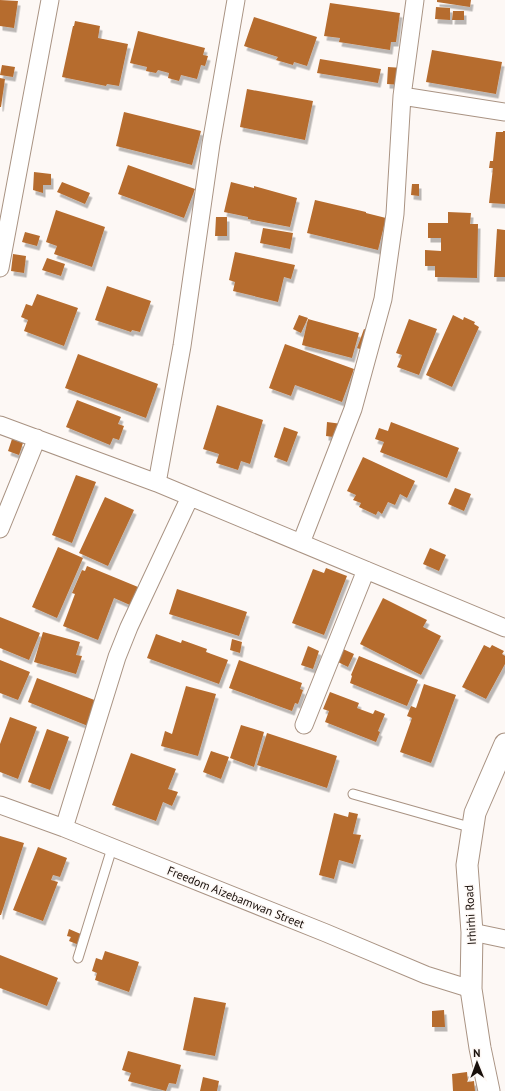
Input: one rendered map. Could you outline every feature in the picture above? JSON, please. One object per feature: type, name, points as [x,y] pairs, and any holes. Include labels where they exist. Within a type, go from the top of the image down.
[{"type":"street","points":[[0,268],[50,0]]},
{"type":"street","points":[[157,482],[182,346],[211,144],[236,0]]},
{"type":"street","points":[[301,543],[353,409],[383,299],[395,214],[402,96],[415,0]]},
{"type":"street","points":[[402,96],[505,112]]},
{"type":"street","points":[[0,425],[157,482],[505,628]]},
{"type":"street","points":[[0,529],[37,438]]},
{"type":"street","points":[[64,828],[117,657],[129,627],[190,497]]},
{"type":"street","points":[[304,726],[366,570]]},
{"type":"street","name":"Irhirhi Road","points":[[489,1091],[480,1048],[471,989],[472,932],[467,865],[475,814],[505,744]]},
{"type":"street","name":"Freedom Aizebamwan Street","points":[[0,805],[64,828],[426,975],[471,989]]},
{"type":"street","points":[[472,932],[505,938]]},
{"type":"lane","points":[[353,794],[473,828]]},
{"type":"lane","points":[[78,958],[112,848]]},
{"type":"building","points":[[0,0],[18,1],[14,28],[0,26]]},
{"type":"building","points":[[437,0],[471,0],[470,7],[437,2]]},
{"type":"building","points":[[330,3],[400,13],[396,42],[391,42],[390,50],[339,42],[340,38],[324,36]]},
{"type":"building","points":[[436,7],[450,8],[450,20],[435,19]]},
{"type":"building","points":[[453,11],[464,11],[464,20],[452,20]]},
{"type":"building","points":[[254,17],[317,37],[307,66],[294,62],[293,65],[276,60],[278,57],[244,46]]},
{"type":"building","points":[[75,21],[100,26],[98,38],[128,44],[119,86],[107,84],[106,86],[62,77]]},
{"type":"building","points":[[138,31],[205,48],[203,55],[208,56],[205,66],[201,65],[197,79],[181,75],[179,81],[168,78],[169,73],[158,70],[156,73],[146,71],[147,67],[130,63]]},
{"type":"building","points":[[432,50],[502,62],[496,94],[426,82]]},
{"type":"building","points":[[320,59],[381,69],[378,83],[317,73]]},
{"type":"building","points":[[2,65],[15,67],[13,77],[0,75]]},
{"type":"building","points":[[388,67],[403,68],[402,85],[387,84]]},
{"type":"building","points":[[0,78],[5,79],[1,107],[0,107]]},
{"type":"building","points":[[247,89],[313,101],[305,140],[240,127]]},
{"type":"building","points":[[124,112],[201,131],[192,165],[116,146]]},
{"type":"building","points":[[505,131],[505,204],[489,203],[493,168],[489,168],[490,161],[493,161],[496,132]]},
{"type":"building","points":[[128,165],[195,189],[184,218],[118,194]]},
{"type":"building","points":[[34,172],[51,174],[51,185],[43,185],[43,193],[33,190]]},
{"type":"building","points":[[62,182],[90,193],[85,204],[57,192]]},
{"type":"building","points":[[231,182],[254,188],[254,186],[297,198],[290,227],[248,219],[248,217],[224,212]]},
{"type":"building","points":[[412,184],[419,184],[419,196],[411,195]]},
{"type":"building","points":[[315,200],[386,218],[378,250],[307,233]]},
{"type":"building","points":[[56,210],[105,227],[92,267],[54,254],[57,246],[46,242]]},
{"type":"building","points":[[448,212],[471,213],[470,224],[478,224],[477,278],[435,277],[435,266],[425,266],[425,250],[441,251],[441,238],[428,238],[428,223],[448,223]]},
{"type":"building","points":[[216,217],[227,217],[227,236],[215,236]]},
{"type":"building","points":[[263,228],[293,233],[290,249],[260,243]]},
{"type":"building","points":[[497,229],[505,230],[505,277],[494,277]]},
{"type":"building","points":[[25,232],[40,236],[37,246],[22,242]]},
{"type":"building","points":[[235,252],[295,265],[291,279],[284,277],[278,302],[233,291],[235,282],[229,280]]},
{"type":"building","points":[[13,254],[26,256],[24,273],[11,271]]},
{"type":"building","points":[[47,258],[65,264],[61,276],[42,270]]},
{"type":"building","points":[[107,286],[151,301],[140,332],[132,330],[131,332],[95,320]]},
{"type":"building","points":[[37,294],[78,308],[64,346],[24,331],[28,320],[21,317],[26,304],[32,306]]},
{"type":"building","points":[[299,315],[308,318],[301,333],[293,329]]},
{"type":"building","points":[[453,315],[463,320],[464,317],[475,322],[474,324],[479,327],[452,387],[426,375]]},
{"type":"building","points":[[308,319],[359,333],[352,358],[302,345]]},
{"type":"building","points":[[409,319],[437,329],[419,375],[397,367],[402,355],[396,353]]},
{"type":"building","points":[[364,329],[372,332],[365,351],[357,348]]},
{"type":"building","points":[[285,344],[354,369],[342,402],[295,385],[291,396],[269,388]]},
{"type":"building","points":[[78,354],[158,384],[146,418],[65,388]]},
{"type":"building","points":[[77,400],[121,417],[118,424],[124,426],[119,440],[113,438],[110,445],[66,427]]},
{"type":"building","points":[[217,405],[263,420],[250,464],[241,461],[238,470],[216,463],[219,454],[203,449]]},
{"type":"building","points":[[327,422],[342,424],[340,438],[326,436]]},
{"type":"building","points":[[391,422],[459,448],[447,478],[380,452],[384,442],[375,439],[379,428],[388,431]]},
{"type":"building","points":[[284,427],[298,432],[287,462],[274,457]]},
{"type":"building","points":[[12,439],[23,443],[19,455],[8,451]]},
{"type":"building","points":[[363,457],[415,481],[407,498],[400,494],[395,505],[388,502],[382,514],[378,511],[376,515],[359,507],[361,503],[353,500],[356,495],[347,491]]},
{"type":"building","points":[[76,475],[96,482],[72,543],[52,535]]},
{"type":"building","points":[[455,488],[471,494],[464,511],[448,504]]},
{"type":"building","points":[[105,497],[134,510],[108,566],[79,553]]},
{"type":"building","points":[[58,547],[83,558],[57,618],[32,607]]},
{"type":"building","points":[[430,548],[446,555],[439,571],[423,564]]},
{"type":"building","points":[[87,566],[138,587],[130,605],[114,598],[98,640],[63,626],[75,594],[72,593],[82,570],[85,571]]},
{"type":"building","points":[[326,568],[347,576],[324,635],[292,623],[313,569],[324,573]]},
{"type":"building","points":[[177,589],[247,612],[239,636],[169,614]]},
{"type":"building","points":[[383,598],[427,620],[423,627],[441,636],[421,675],[360,644]]},
{"type":"building","points":[[0,617],[40,633],[29,660],[0,648]]},
{"type":"building","points":[[43,632],[80,642],[76,655],[82,656],[76,674],[34,662]]},
{"type":"building","points":[[156,634],[181,643],[182,640],[207,649],[206,652],[228,660],[219,684],[147,658]]},
{"type":"building","points":[[232,639],[242,642],[240,653],[230,650]]},
{"type":"building","points":[[484,645],[490,648],[492,645],[504,651],[502,654],[505,656],[505,664],[486,699],[462,687]]},
{"type":"building","points":[[308,646],[319,651],[313,669],[301,665]]},
{"type":"building","points":[[343,649],[354,654],[348,667],[338,662]]},
{"type":"building","points":[[359,656],[418,680],[407,706],[350,683],[351,675]]},
{"type":"building","points":[[0,660],[30,672],[18,700],[0,693]]},
{"type":"building","points":[[239,660],[302,683],[300,689],[303,690],[298,704],[295,703],[292,711],[229,688]]},
{"type":"building","points":[[37,678],[97,701],[88,726],[28,702]]},
{"type":"building","points":[[424,684],[456,695],[431,763],[400,752],[412,718],[407,716],[411,706],[416,708]]},
{"type":"building","points":[[186,686],[216,694],[198,756],[161,746],[165,731],[172,734]]},
{"type":"building","points":[[330,692],[359,703],[357,708],[373,714],[375,710],[385,714],[378,731],[380,732],[376,742],[325,722],[329,711],[323,709]]},
{"type":"building","points":[[10,717],[37,727],[18,779],[0,772],[0,744]]},
{"type":"building","points":[[241,725],[264,732],[254,767],[230,758]]},
{"type":"building","points":[[47,729],[69,737],[50,790],[28,782]]},
{"type":"building","points":[[267,733],[337,756],[327,788],[257,765]]},
{"type":"building","points":[[211,751],[229,757],[221,779],[203,772]]},
{"type":"building","points":[[131,753],[176,769],[168,789],[178,792],[172,806],[163,802],[156,821],[112,805]]},
{"type":"building","points":[[349,812],[358,814],[353,834],[361,835],[353,864],[339,860],[334,879],[319,875],[334,813],[348,817]]},
{"type":"building","points":[[0,836],[24,843],[1,915],[0,915]]},
{"type":"building","points":[[38,847],[67,858],[60,877],[53,875],[51,880],[58,882],[43,921],[13,910]]},
{"type":"building","points":[[69,929],[83,935],[79,945],[69,941],[71,937],[67,936]]},
{"type":"building","points":[[105,951],[139,962],[129,992],[95,980],[97,973],[92,971],[96,958],[102,960]]},
{"type":"building","points":[[0,955],[58,978],[47,1006],[0,988]]},
{"type":"building","points":[[194,997],[226,1003],[215,1056],[183,1050]]},
{"type":"building","points":[[444,1010],[445,1027],[432,1027],[432,1011]]},
{"type":"building","points":[[128,1051],[181,1065],[176,1084],[169,1083],[166,1091],[128,1081],[131,1073],[122,1070]]},
{"type":"building","points":[[467,1072],[468,1082],[474,1081],[475,1091],[453,1091],[452,1074]]},
{"type":"building","points":[[203,1077],[219,1081],[217,1091],[200,1091]]}]
